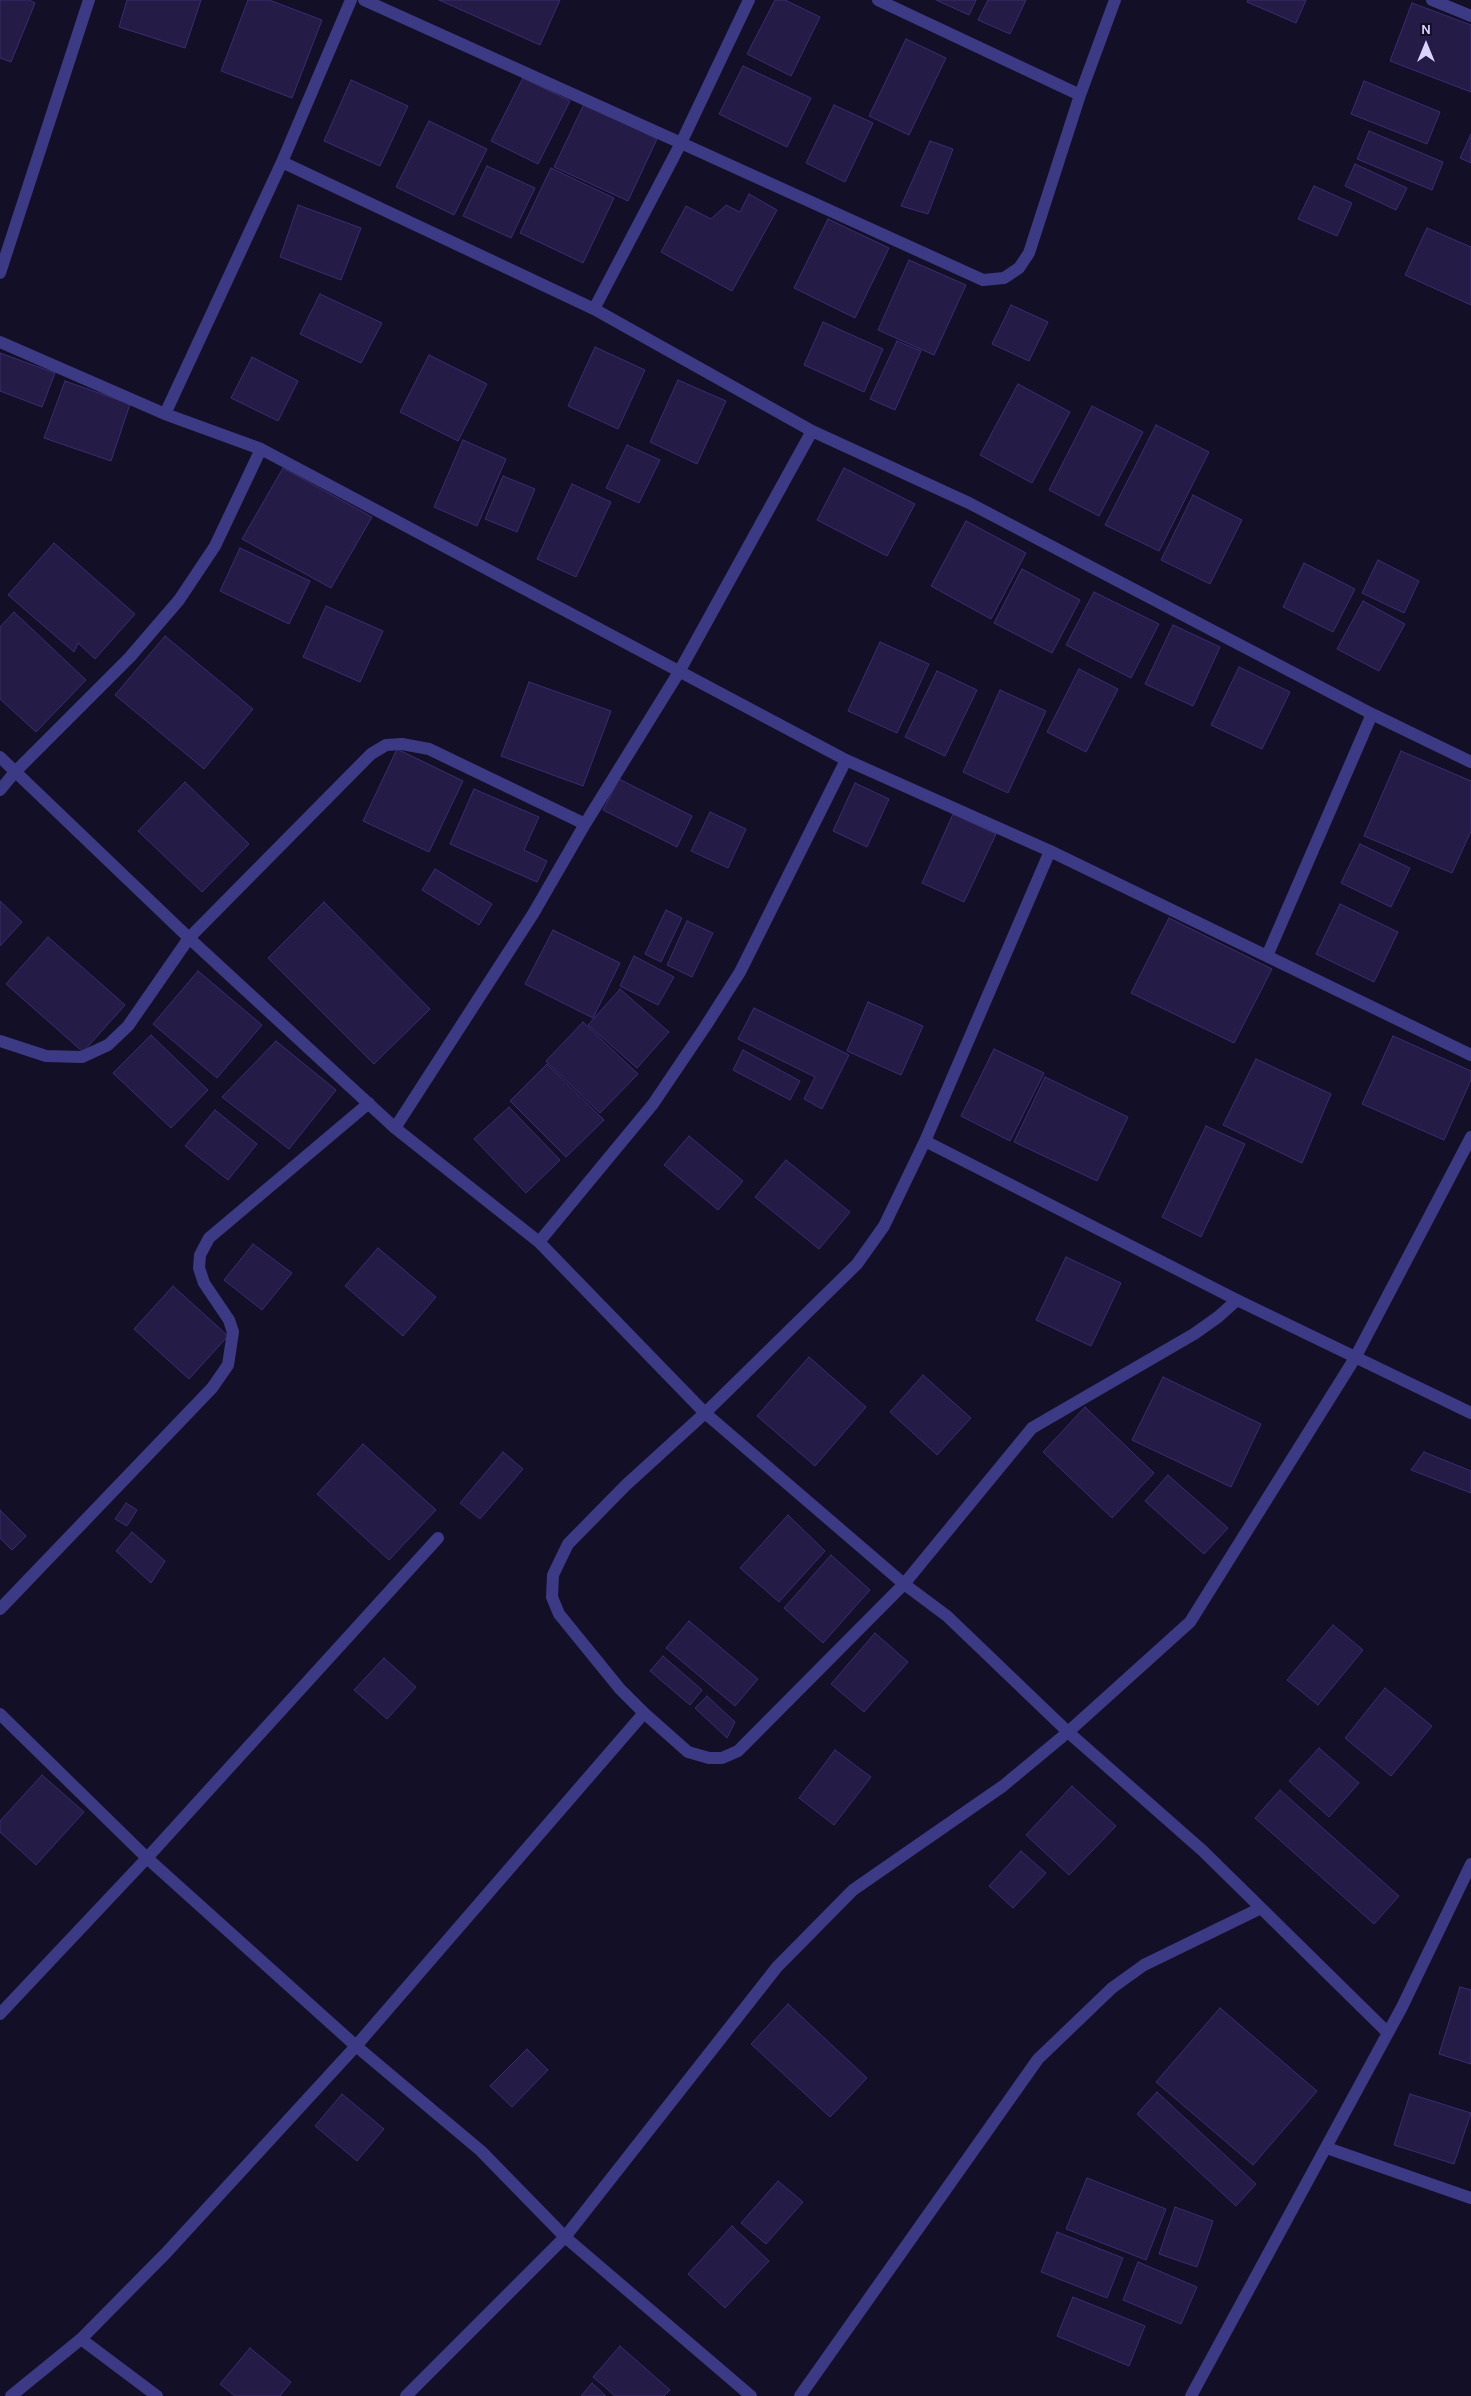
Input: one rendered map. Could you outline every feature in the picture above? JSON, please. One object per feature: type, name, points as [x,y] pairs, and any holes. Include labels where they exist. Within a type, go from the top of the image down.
[{"type":"street","points":[[0,273],[89,0]]},
{"type":"street","points":[[165,414],[282,162],[351,0]]},
{"type":"street","points":[[364,0],[983,280],[1004,278],[1019,268],[1029,253],[1080,95],[1115,0]]},
{"type":"street","points":[[594,309],[681,143],[749,0]]},
{"type":"street","points":[[878,0],[1080,95]]},
{"type":"street","points":[[1432,0],[1471,16]]},
{"type":"street","points":[[282,162],[594,309],[812,431],[969,503],[1372,714],[1471,762]]},
{"type":"street","points":[[0,342],[165,414],[261,449],[846,760],[1050,851],[1471,1055]]},
{"type":"street","points":[[395,1128],[533,914],[585,824],[679,672],[812,431]]},
{"type":"street","points":[[0,790],[15,772],[130,657],[179,600],[215,546],[261,449]]},
{"type":"street","points":[[1267,956],[1372,714]]},
{"type":"street","points":[[0,1041],[46,1056],[82,1057],[108,1045],[128,1026],[189,938],[371,754],[386,745],[402,744],[429,749],[585,824]]},
{"type":"street","points":[[0,757],[189,938],[395,1128],[538,1242],[705,1413],[904,1584],[947,1616],[1068,1732],[1203,1850],[1388,2033]]},
{"type":"street","points":[[538,1242],[653,1104],[705,1027],[740,972],[846,760]]},
{"type":"street","points":[[1050,851],[925,1141],[884,1226],[857,1264],[705,1413],[626,1485],[568,1544],[553,1575],[552,1597],[559,1614],[577,1639],[620,1689],[688,1752],[709,1758],[722,1758],[738,1751],[904,1584],[1032,1428],[1194,1334],[1218,1317],[1237,1300]]},
{"type":"street","points":[[0,1609],[212,1388],[228,1365],[232,1332],[229,1320],[204,1283],[199,1268],[200,1255],[209,1238],[369,1103]]},
{"type":"street","points":[[406,2396],[565,2237],[777,1967],[852,1890],[1003,1786],[1068,1732],[1190,1622],[1355,1358],[1471,1137]]},
{"type":"street","points":[[925,1141],[1237,1300],[1471,1413]]},
{"type":"street","points":[[0,2014],[147,1858],[438,1538]]},
{"type":"street","points":[[11,2396],[81,2339],[166,2252],[356,2046],[644,1713]]},
{"type":"street","points":[[0,1714],[147,1858],[356,2046],[481,2151],[565,2237],[751,2396]]},
{"type":"street","points":[[1192,2396],[1388,2033],[1471,1864]]},
{"type":"street","points":[[800,2396],[1038,2060],[1112,1988],[1144,1965],[1261,1908]]},
{"type":"street","points":[[1327,2148],[1471,2198]]},
{"type":"street","points":[[81,2339],[157,2396]]},
{"type":"building","points":[[0,0],[29,0],[35,3],[11,62],[0,58]]},
{"type":"building","points":[[127,0],[201,0],[185,48],[119,27]]},
{"type":"building","points":[[248,0],[269,0],[322,20],[292,98],[221,71]]},
{"type":"building","points":[[439,0],[560,0],[540,45]]},
{"type":"building","points":[[775,0],[785,0],[820,17],[791,76],[747,54]]},
{"type":"building","points":[[936,0],[976,0],[969,15]]},
{"type":"building","points":[[988,0],[1026,0],[1010,34],[978,20]]},
{"type":"building","points":[[1248,0],[1306,0],[1296,23],[1247,2]]},
{"type":"building","points":[[1412,3],[1471,25],[1471,92],[1390,61]]},
{"type":"building","points":[[906,39],[946,58],[909,135],[869,116]]},
{"type":"building","points":[[743,66],[811,98],[787,147],[719,114]]},
{"type":"building","points":[[523,78],[570,101],[538,164],[491,141]]},
{"type":"building","points":[[351,80],[408,106],[380,166],[324,141]]},
{"type":"building","points":[[1364,81],[1440,112],[1427,144],[1351,114]]},
{"type":"building","points":[[584,104],[657,139],[628,201],[554,167]]},
{"type":"building","points":[[834,105],[873,123],[845,182],[806,163]]},
{"type":"building","points":[[429,121],[487,149],[454,215],[396,187]]},
{"type":"building","points":[[1369,131],[1443,162],[1432,190],[1357,159]]},
{"type":"building","points":[[1471,134],[1471,163],[1460,158]]},
{"type":"building","points":[[930,141],[953,149],[928,214],[901,206]]},
{"type":"building","points":[[1355,164],[1407,188],[1396,210],[1345,186]]},
{"type":"building","points":[[487,166],[535,188],[511,238],[463,216]]},
{"type":"building","points":[[551,168],[614,198],[583,263],[520,233]]},
{"type":"building","points":[[1314,186],[1352,203],[1337,236],[1298,219]]},
{"type":"building","points":[[749,194],[777,210],[732,291],[661,252],[686,206],[711,219],[726,205],[740,212]]},
{"type":"building","points":[[298,205],[361,228],[341,280],[280,257]]},
{"type":"building","points":[[828,219],[889,248],[855,318],[794,288]]},
{"type":"building","points":[[1427,228],[1471,247],[1471,305],[1405,275]]},
{"type":"building","points":[[909,260],[966,285],[934,355],[878,330]]},
{"type":"building","points":[[320,294],[382,323],[361,363],[300,334]]},
{"type":"building","points":[[1011,305],[1048,322],[1029,361],[992,344]]},
{"type":"building","points":[[823,322],[883,349],[864,392],[804,365]]},
{"type":"building","points":[[897,341],[921,351],[895,410],[870,399]]},
{"type":"building","points":[[595,347],[645,370],[618,429],[568,406]]},
{"type":"building","points":[[0,353],[55,373],[42,407],[0,391]]},
{"type":"building","points":[[429,355],[487,384],[458,441],[400,412]]},
{"type":"building","points":[[252,357],[298,381],[278,421],[231,398]]},
{"type":"building","points":[[678,380],[726,401],[697,464],[650,442]]},
{"type":"building","points":[[65,381],[130,404],[111,461],[44,438]]},
{"type":"building","points":[[1018,384],[1070,412],[1032,483],[980,455]]},
{"type":"building","points":[[1092,406],[1143,432],[1099,516],[1049,490]]},
{"type":"building","points":[[1156,425],[1209,452],[1159,551],[1105,525]]},
{"type":"building","points":[[463,440],[506,459],[477,526],[434,507]]},
{"type":"building","points":[[627,445],[660,460],[639,503],[606,488]]},
{"type":"building","points":[[283,468],[372,517],[331,588],[242,539]]},
{"type":"building","points":[[844,468],[915,504],[887,556],[817,520]]},
{"type":"building","points":[[503,476],[535,489],[517,532],[485,519]]},
{"type":"building","points":[[572,484],[611,502],[576,577],[537,559]]},
{"type":"building","points":[[1193,495],[1242,520],[1210,584],[1161,560]]},
{"type":"building","points":[[966,521],[1026,553],[991,619],[931,586]]},
{"type":"building","points":[[54,543],[135,614],[95,659],[78,643],[74,652],[8,595]]},
{"type":"building","points":[[240,548],[310,581],[289,624],[220,591]]},
{"type":"building","points":[[1378,560],[1419,581],[1404,613],[1362,593]]},
{"type":"building","points":[[1304,563],[1355,589],[1333,632],[1283,607]]},
{"type":"building","points":[[1022,569],[1080,600],[1052,653],[994,623]]},
{"type":"building","points":[[1094,592],[1159,624],[1131,678],[1066,645]]},
{"type":"building","points":[[1363,601],[1405,624],[1379,671],[1337,649]]},
{"type":"building","points":[[326,606],[383,631],[360,682],[303,657]]},
{"type":"building","points":[[14,612],[86,680],[36,732],[0,699],[0,627]]},
{"type":"building","points":[[1173,625],[1220,647],[1193,706],[1145,684]]},
{"type":"building","points":[[165,636],[253,709],[204,769],[115,695]]},
{"type":"building","points":[[880,642],[929,664],[897,733],[848,711]]},
{"type":"building","points":[[1239,667],[1290,692],[1262,749],[1211,725]]},
{"type":"building","points":[[1079,669],[1118,689],[1086,752],[1047,732]]},
{"type":"building","points":[[937,671],[977,690],[945,756],[905,737]]},
{"type":"building","points":[[529,682],[611,711],[583,786],[501,756]]},
{"type":"building","points":[[1000,690],[1046,711],[1008,793],[963,772]]},
{"type":"building","points":[[397,749],[463,781],[429,852],[363,821]]},
{"type":"building","points":[[1401,751],[1471,781],[1471,831],[1452,873],[1364,836]]},
{"type":"building","points":[[619,779],[692,816],[677,847],[603,810]]},
{"type":"building","points":[[185,782],[249,844],[202,892],[138,831]]},
{"type":"building","points":[[855,783],[889,799],[867,847],[833,831]]},
{"type":"building","points":[[474,789],[539,817],[524,850],[547,861],[537,882],[450,844]]},
{"type":"building","points":[[710,812],[746,829],[728,868],[691,851]]},
{"type":"building","points":[[953,814],[996,834],[964,902],[922,883]]},
{"type":"building","points":[[1360,844],[1410,868],[1391,907],[1341,883]]},
{"type":"building","points":[[435,869],[492,904],[479,925],[422,890]]},
{"type":"building","points":[[0,901],[22,922],[0,946]]},
{"type":"building","points":[[324,902],[430,1009],[374,1064],[268,958]]},
{"type":"building","points":[[1340,904],[1398,932],[1374,982],[1316,954]]},
{"type":"building","points":[[666,910],[682,918],[661,962],[645,954]]},
{"type":"building","points":[[1169,918],[1272,969],[1234,1043],[1131,993]]},
{"type":"building","points":[[687,921],[713,933],[692,977],[667,965]]},
{"type":"building","points":[[553,930],[620,963],[593,1018],[525,984]]},
{"type":"building","points":[[48,937],[125,1005],[83,1052],[6,984]]},
{"type":"building","points":[[634,956],[674,977],[658,1005],[620,986]]},
{"type":"building","points":[[198,971],[262,1025],[217,1078],[153,1024]]},
{"type":"building","points":[[620,989],[669,1032],[637,1068],[588,1025]]},
{"type":"building","points":[[868,1002],[923,1026],[901,1075],[847,1051]]},
{"type":"building","points":[[754,1008],[849,1055],[822,1109],[804,1099],[815,1077],[738,1039]]},
{"type":"building","points":[[583,1022],[638,1074],[600,1113],[546,1061]]},
{"type":"building","points":[[151,1035],[208,1090],[171,1128],[113,1073]]},
{"type":"building","points":[[1393,1036],[1471,1071],[1471,1080],[1444,1140],[1362,1104]]},
{"type":"building","points":[[276,1041],[336,1090],[289,1149],[222,1097]]},
{"type":"building","points":[[994,1049],[1044,1073],[1010,1141],[961,1116]]},
{"type":"building","points":[[743,1050],[800,1081],[790,1100],[733,1070]]},
{"type":"building","points":[[1256,1059],[1331,1094],[1302,1163],[1223,1125]]},
{"type":"building","points":[[547,1064],[604,1120],[566,1157],[510,1101]]},
{"type":"building","points":[[1045,1077],[1128,1117],[1097,1181],[1014,1142]]},
{"type":"building","points":[[509,1107],[560,1160],[526,1193],[474,1139]]},
{"type":"building","points":[[215,1110],[257,1144],[228,1180],[185,1146]]},
{"type":"building","points":[[1206,1126],[1245,1144],[1201,1237],[1162,1217]]},
{"type":"building","points":[[689,1136],[743,1181],[718,1210],[664,1165]]},
{"type":"building","points":[[786,1160],[850,1212],[819,1249],[755,1197]]},
{"type":"building","points":[[253,1244],[292,1273],[262,1310],[224,1280]]},
{"type":"building","points":[[378,1248],[436,1297],[403,1336],[345,1286]]},
{"type":"building","points":[[1066,1257],[1121,1283],[1091,1346],[1036,1320]]},
{"type":"building","points":[[173,1286],[228,1336],[189,1379],[134,1329]]},
{"type":"building","points":[[809,1357],[866,1407],[815,1466],[757,1416]]},
{"type":"building","points":[[923,1375],[971,1418],[937,1455],[890,1412]]},
{"type":"building","points":[[1163,1377],[1261,1424],[1231,1487],[1132,1440]]},
{"type":"building","points":[[1085,1407],[1154,1473],[1112,1518],[1043,1452]]},
{"type":"building","points":[[363,1444],[436,1510],[389,1560],[317,1494]]},
{"type":"building","points":[[503,1452],[523,1469],[480,1519],[460,1503]]},
{"type":"building","points":[[1424,1452],[1471,1471],[1471,1493],[1411,1470]]},
{"type":"building","points":[[1168,1475],[1228,1528],[1204,1554],[1145,1501]]},
{"type":"building","points":[[126,1503],[137,1510],[127,1526],[115,1519]]},
{"type":"building","points":[[0,1510],[26,1536],[12,1550],[0,1538]]},
{"type":"building","points":[[788,1515],[825,1551],[779,1602],[740,1568]]},
{"type":"building","points":[[132,1532],[165,1561],[151,1583],[116,1551]]},
{"type":"building","points":[[831,1555],[870,1590],[823,1643],[784,1608]]},
{"type":"building","points":[[689,1621],[758,1679],[735,1706],[666,1648]]},
{"type":"building","points":[[1333,1625],[1363,1650],[1318,1705],[1287,1680]]},
{"type":"building","points":[[875,1633],[908,1662],[864,1712],[831,1684]]},
{"type":"building","points":[[663,1656],[702,1690],[690,1705],[650,1671]]},
{"type":"building","points":[[384,1658],[416,1687],[387,1719],[354,1690]]},
{"type":"building","points":[[1385,1688],[1432,1726],[1391,1776],[1345,1738]]},
{"type":"building","points":[[707,1696],[735,1722],[727,1738],[695,1708]]},
{"type":"building","points":[[1319,1748],[1359,1783],[1329,1817],[1289,1781]]},
{"type":"building","points":[[835,1750],[871,1777],[834,1825],[799,1798]]},
{"type":"building","points":[[42,1775],[84,1812],[36,1865],[0,1832],[0,1821]]},
{"type":"building","points":[[1072,1786],[1116,1826],[1069,1875],[1026,1835]]},
{"type":"building","points":[[1280,1790],[1399,1896],[1374,1924],[1255,1818]]},
{"type":"building","points":[[1021,1851],[1046,1873],[1013,1908],[989,1886]]},
{"type":"building","points":[[1460,1987],[1471,1990],[1471,2064],[1439,2054]]},
{"type":"building","points":[[788,2004],[867,2078],[830,2117],[751,2044]]},
{"type":"building","points":[[1220,2008],[1317,2091],[1253,2165],[1156,2082]]},
{"type":"building","points":[[527,2049],[548,2070],[512,2107],[490,2086]]},
{"type":"building","points":[[1157,2092],[1256,2184],[1236,2206],[1137,2114]]},
{"type":"building","points":[[342,2094],[384,2129],[357,2161],[315,2126]]},
{"type":"building","points":[[1410,2094],[1471,2113],[1454,2164],[1394,2145]]},
{"type":"building","points":[[1087,2178],[1166,2209],[1146,2260],[1066,2229]]},
{"type":"building","points":[[778,2181],[803,2202],[766,2244],[741,2223]]},
{"type":"building","points":[[1175,2207],[1213,2221],[1197,2267],[1159,2254]]},
{"type":"building","points":[[732,2226],[769,2261],[725,2308],[688,2274]]},
{"type":"building","points":[[1057,2232],[1123,2258],[1107,2298],[1041,2272]]},
{"type":"building","points":[[1138,2262],[1197,2287],[1181,2324],[1123,2300]]},
{"type":"building","points":[[1073,2297],[1145,2326],[1129,2366],[1057,2336]]},
{"type":"building","points":[[620,2346],[670,2390],[664,2396],[615,2396],[593,2377]]},
{"type":"building","points":[[250,2348],[291,2382],[280,2396],[235,2396],[220,2384]]},
{"type":"building","points":[[592,2383],[606,2396],[581,2396]]}]
